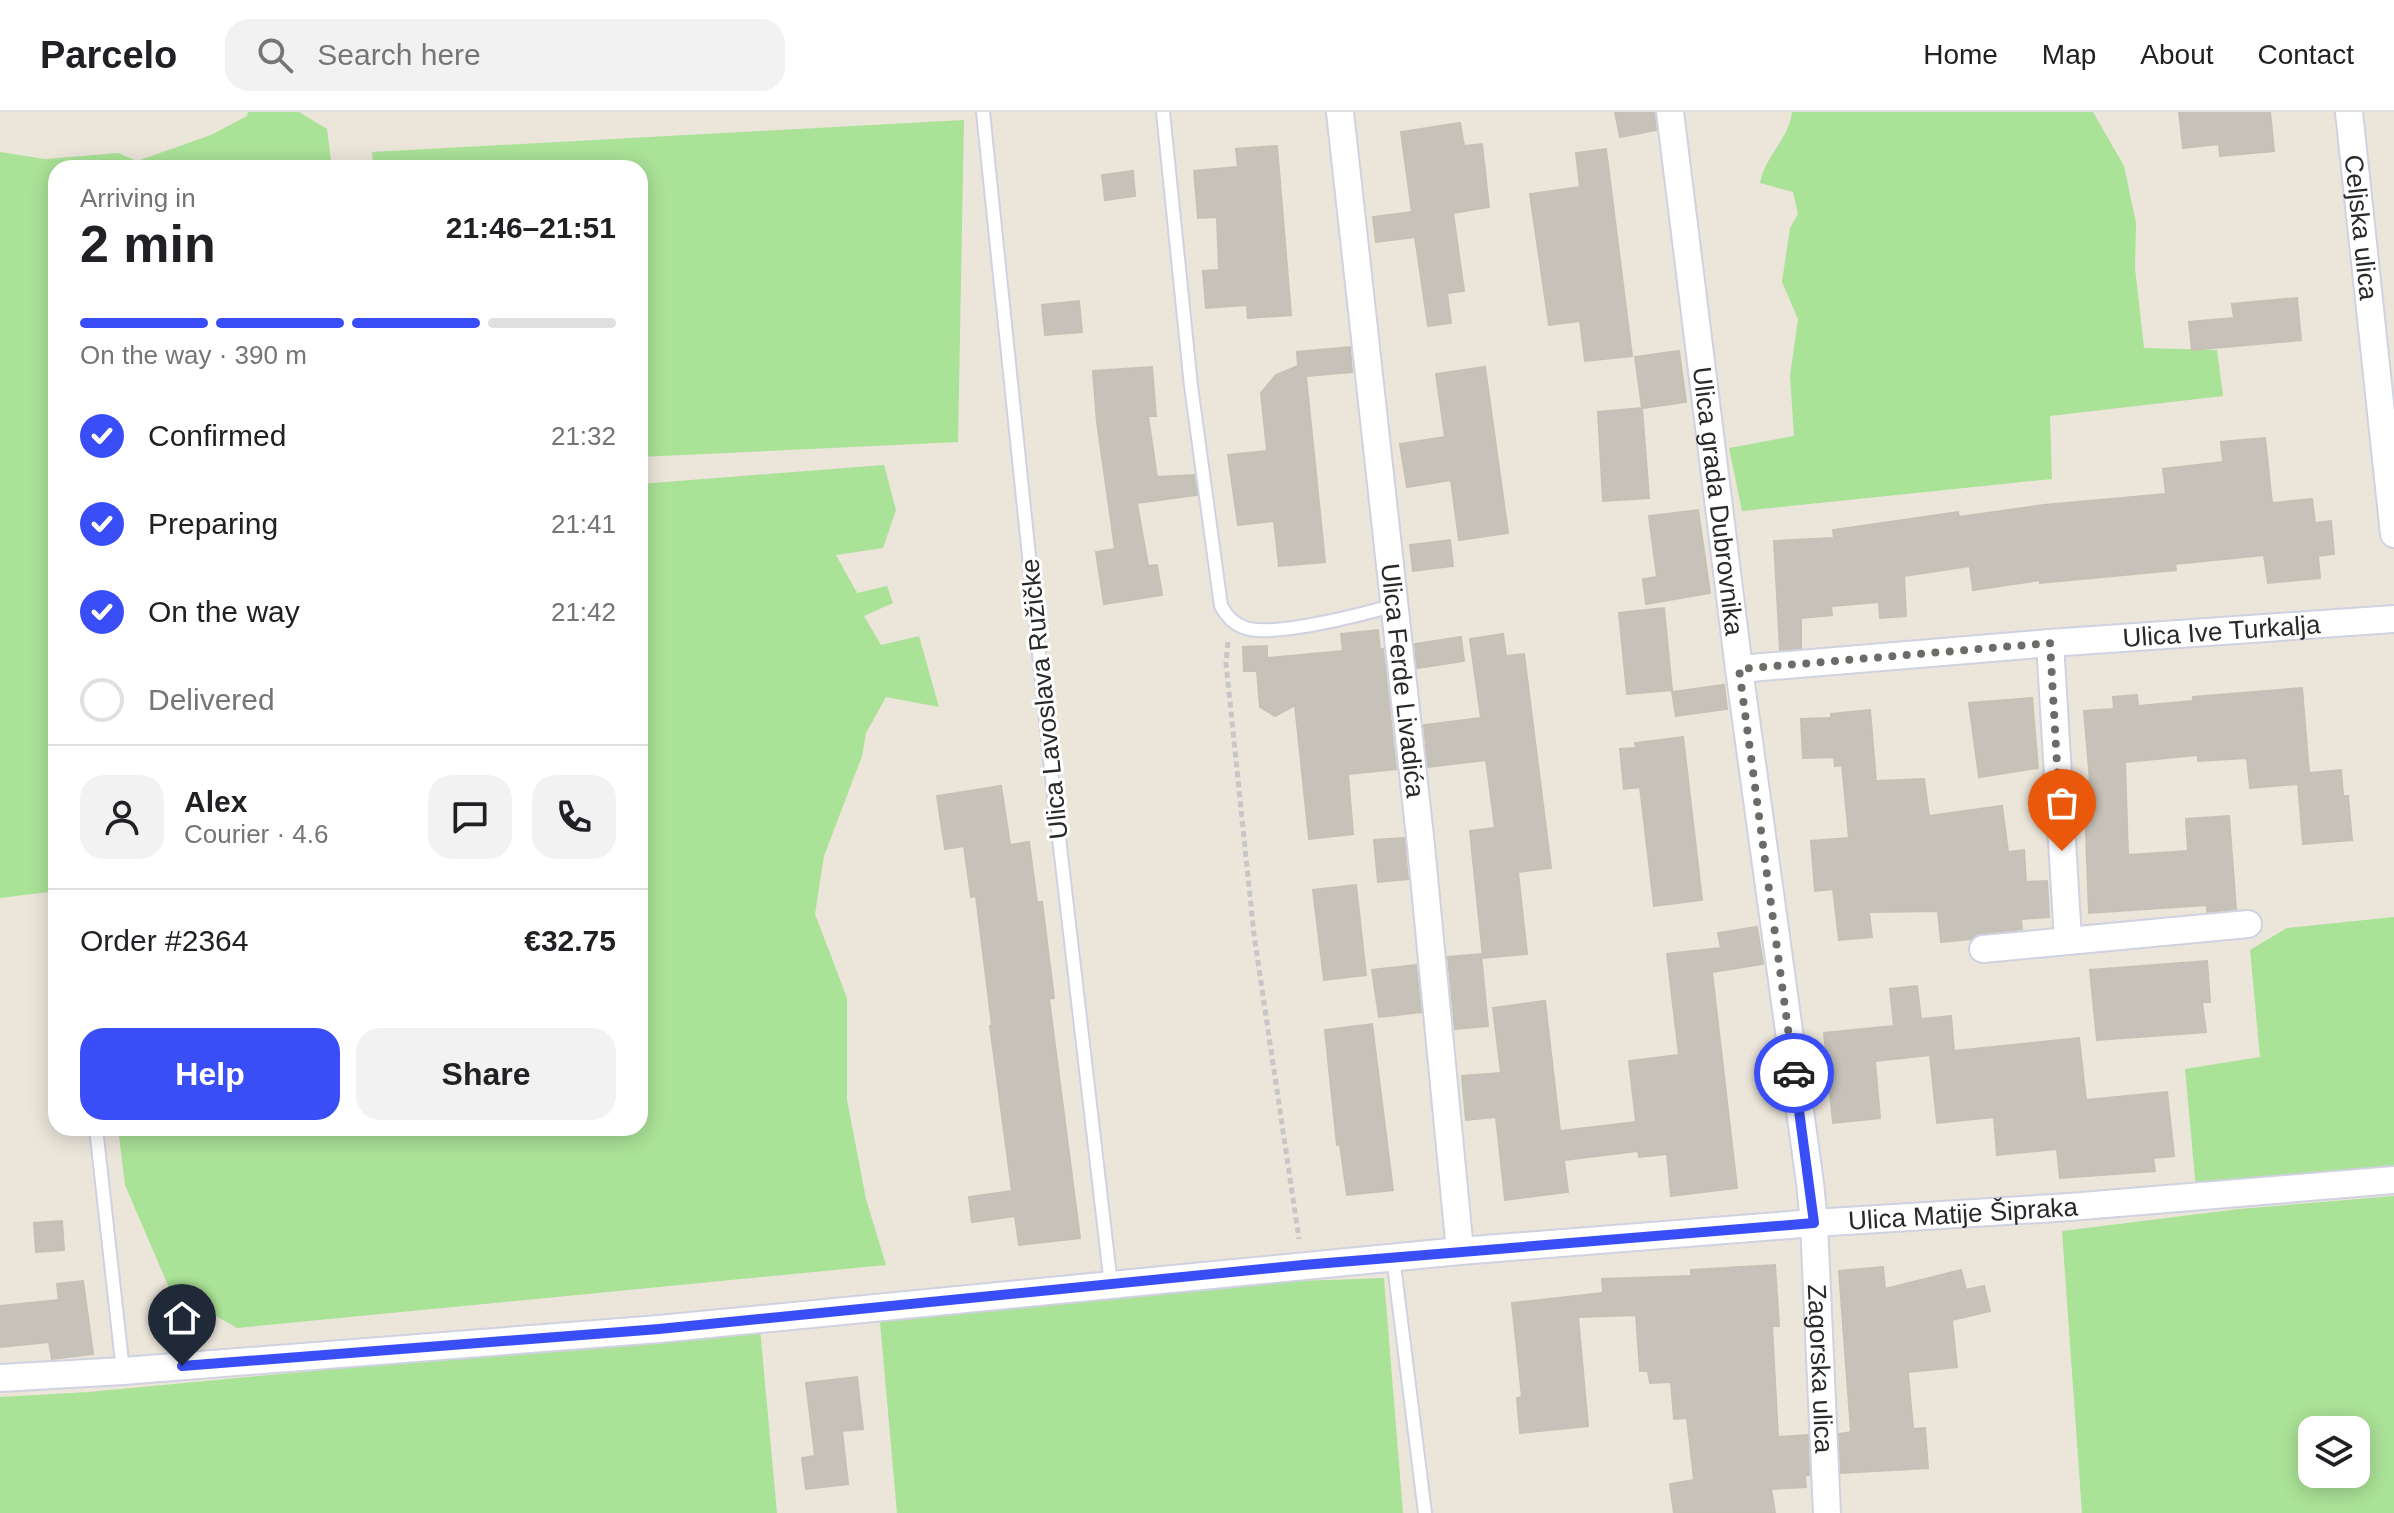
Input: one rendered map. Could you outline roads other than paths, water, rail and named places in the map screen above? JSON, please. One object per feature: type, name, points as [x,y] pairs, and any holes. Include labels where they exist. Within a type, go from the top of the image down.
[{"type":"street","name":"Ulica Ferde Livadića","points":[[1340,112],[1395,605],[1460,1251]]},
{"type":"street","name":"Ulica grada Dubrovnika","points":[[1670,112],[1739,669],[1814,1223]]},
{"type":"street","name":"Celjska ulica","points":[[2349,112],[2394,534]]},
{"type":"street","name":"Ulica Ive Turkalja","points":[[1739,669],[2394,619]]},
{"type":"street","points":[[2050,643],[2068,940]]},
{"type":"street","points":[[1983,949],[2248,924]]},
{"type":"street","name":"Ulica Matije Šipraka","points":[[0,1378],[674,1328],[1460,1251],[2394,1180]]},
{"type":"street","name":"Zagorska ulica","points":[[1814,1223],[1827,1513]]},
{"type":"lane","name":"Ulica Lavoslava Ružičke","points":[[983,112],[1051,769],[1111,1285]]},
{"type":"lane","points":[[1163,112],[1181,300],[1221,606],[1242,627],[1262,631],[1339,620],[1395,605]]},
{"type":"lane","points":[[97,1136],[123,1371]]},
{"type":"lane","points":[[1393,1257],[1425,1513]]}]
